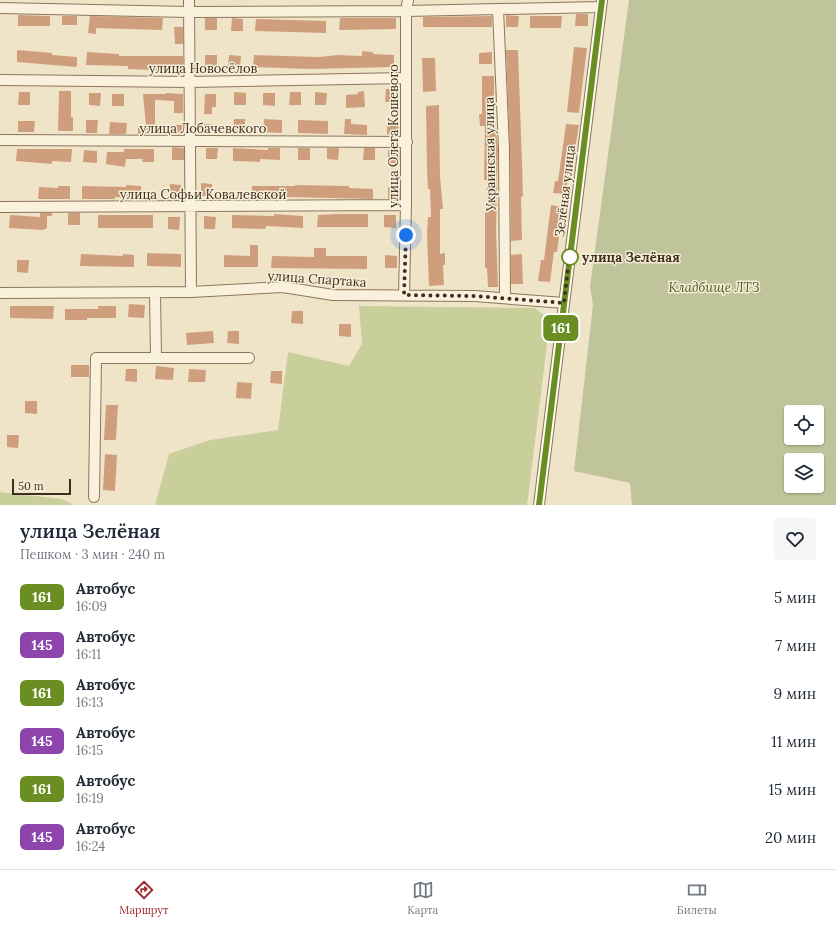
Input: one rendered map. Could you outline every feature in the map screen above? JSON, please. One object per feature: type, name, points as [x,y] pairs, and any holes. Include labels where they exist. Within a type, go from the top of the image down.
[{"type":"street","points":[[189,0],[191,292]]},
{"type":"street","name":"улица Олега Кошевого","points":[[404,295],[407,142],[406,12],[408,0]]},
{"type":"street","points":[[0,8],[189,12],[406,12],[601,4]]},
{"type":"street","name":"Зелёная улица","points":[[539,505],[601,4]]},
{"type":"street","name":"Украинская улица","points":[[498,9],[504,149],[505,298]]},
{"type":"street","name":"улица Новосёлов","points":[[0,80],[190,82],[406,78]]},
{"type":"street","name":"улица Лобачевского","points":[[0,140],[407,142]]},
{"type":"street","name":"улица Софьи Ковалевской","points":[[0,207],[406,205]]},
{"type":"street","name":"улица Спартака","points":[[0,293],[191,292],[283,287],[333,295],[404,295],[505,298],[564,303]]},
{"type":"street","points":[[155,292],[156,358]]},
{"type":"street","points":[[94,497],[96,358],[249,358]]},
{"type":"green space","name":"Кладбище ЛТЗ","points":[[629,0],[836,0],[836,505],[632,505],[630,483],[574,471],[593,305],[590,287]]},
{"type":"green space","points":[[359,306],[535,308],[550,320],[527,505],[155,505],[169,454],[210,440],[278,430],[288,352],[349,366],[362,344]]},
{"type":"green space","points":[[0,492],[62,499],[74,505],[0,505]]},
{"type":"building","points":[[576,14],[588,14],[588,26],[575,26]]},
{"type":"building","points":[[18,15],[50,16],[50,26],[18,26]]},
{"type":"building","points":[[506,15],[519,16],[518,27],[506,27]]},
{"type":"building","points":[[62,16],[77,16],[77,25],[62,25]]},
{"type":"building","points":[[90,16],[163,18],[162,30],[96,28],[96,34],[88,33]]},
{"type":"building","points":[[492,16],[492,27],[423,27],[423,17]]},
{"type":"building","points":[[530,16],[562,16],[561,28],[530,28]]},
{"type":"building","points":[[205,18],[217,18],[217,30],[205,30]]},
{"type":"building","points":[[232,18],[243,19],[243,31],[231,31]]},
{"type":"building","points":[[340,18],[396,18],[396,29],[339,30]]},
{"type":"building","points":[[256,19],[326,21],[326,33],[255,31]]},
{"type":"building","points":[[174,27],[183,27],[183,44],[175,44]]},
{"type":"building","points":[[574,47],[587,48],[579,113],[567,112]]},
{"type":"building","points":[[17,50],[77,57],[77,65],[76,67],[17,62]]},
{"type":"building","points":[[506,50],[518,50],[523,196],[521,197],[522,240],[511,241],[510,149]]},
{"type":"building","points":[[362,51],[373,52],[373,54],[394,55],[394,67],[310,69],[253,67],[254,55],[319,57],[338,55],[362,56]]},
{"type":"building","points":[[87,52],[119,54],[119,56],[183,56],[183,69],[163,68],[163,71],[128,69],[128,66],[86,65]]},
{"type":"building","points":[[492,52],[492,64],[479,64],[479,53]]},
{"type":"building","points":[[205,55],[217,55],[217,68],[205,67]]},
{"type":"building","points":[[229,55],[241,56],[240,68],[228,68]]},
{"type":"building","points":[[422,58],[435,58],[436,91],[423,92]]},
{"type":"building","points":[[482,76],[494,76],[494,114],[498,149],[496,231],[498,287],[488,287],[487,268],[485,268],[485,203],[487,203],[487,180],[484,180],[485,126],[480,126],[479,114],[482,114]]},
{"type":"building","points":[[386,89],[397,89],[397,102],[385,102]]},
{"type":"building","points":[[59,91],[71,91],[71,117],[73,117],[73,131],[58,131]]},
{"type":"building","points":[[364,91],[365,107],[346,108],[346,95],[358,94],[358,92]]},
{"type":"building","points":[[19,92],[30,92],[30,105],[18,105]]},
{"type":"building","points":[[234,92],[246,93],[246,105],[234,105]]},
{"type":"building","points":[[290,92],[301,92],[301,105],[289,105]]},
{"type":"building","points":[[315,92],[327,93],[326,105],[315,105]]},
{"type":"building","points":[[89,93],[101,93],[100,106],[89,105]]},
{"type":"building","points":[[263,93],[275,93],[275,106],[263,105]]},
{"type":"building","points":[[112,94],[124,94],[124,106],[112,106]]},
{"type":"building","points":[[143,94],[183,94],[183,113],[174,113],[174,101],[155,100],[155,125],[183,125],[183,132],[138,134],[138,126],[146,126]]},
{"type":"building","points":[[205,94],[216,94],[216,107],[212,107],[212,114],[204,114]]},
{"type":"building","points":[[439,105],[440,177],[443,209],[440,209],[440,254],[445,253],[445,265],[443,265],[444,285],[429,286],[427,234],[428,217],[431,217],[430,189],[428,189],[427,170],[426,106]]},
{"type":"building","points":[[234,119],[245,119],[245,132],[233,131]]},
{"type":"building","points":[[264,119],[282,120],[282,133],[263,132]]},
{"type":"building","points":[[345,119],[351,119],[351,124],[367,125],[367,135],[344,134]]},
{"type":"building","points":[[86,120],[98,120],[97,133],[86,133]]},
{"type":"building","points":[[298,120],[328,121],[328,134],[298,133]]},
{"type":"building","points":[[18,121],[35,121],[34,132],[18,132]]},
{"type":"building","points":[[110,122],[127,123],[126,134],[109,134]]},
{"type":"building","points":[[387,122],[399,122],[399,135],[387,134]]},
{"type":"building","points":[[204,124],[212,124],[212,132],[204,132]]},
{"type":"building","points":[[566,124],[579,125],[571,175],[568,174],[566,194],[553,193],[555,181],[558,181]]},
{"type":"building","points":[[172,147],[184,148],[184,160],[172,160]]},
{"type":"building","points":[[206,148],[218,148],[217,159],[206,159]]},
{"type":"building","points":[[233,148],[268,150],[268,148],[280,148],[280,160],[260,159],[260,162],[233,161]]},
{"type":"building","points":[[298,148],[310,148],[310,160],[298,160]]},
{"type":"building","points":[[327,148],[339,148],[338,160],[327,159]]},
{"type":"building","points":[[364,148],[375,148],[375,160],[363,160]]},
{"type":"building","points":[[17,149],[72,149],[71,162],[52,161],[52,164],[16,161]]},
{"type":"building","points":[[124,149],[154,149],[154,162],[142,162],[143,159],[126,159],[125,167],[106,164],[107,152],[124,152]]},
{"type":"building","points":[[84,150],[97,151],[97,163],[83,162]]},
{"type":"building","points":[[388,150],[400,150],[399,163],[388,163]]},
{"type":"building","points":[[201,183],[212,184],[212,196],[201,196]]},
{"type":"building","points":[[170,184],[181,185],[181,197],[169,197]]},
{"type":"building","points":[[126,185],[141,186],[141,198],[115,197],[115,199],[82,199],[82,186],[126,187]]},
{"type":"building","points":[[58,186],[70,186],[70,199],[38,199],[39,187],[58,188]]},
{"type":"building","points":[[252,186],[349,186],[349,188],[373,189],[373,199],[286,197],[286,199],[251,199]]},
{"type":"building","points":[[388,187],[400,188],[400,199],[388,199]]},
{"type":"building","points":[[551,205],[563,207],[557,252],[554,252],[550,282],[538,281],[541,260],[544,260]]},
{"type":"building","points":[[40,213],[52,213],[52,216],[47,216],[47,228],[43,230],[9,228],[10,215],[40,217]]},
{"type":"building","points":[[68,213],[80,213],[80,225],[68,225]]},
{"type":"building","points":[[274,214],[303,216],[303,228],[266,226],[265,229],[232,228],[232,215],[274,216]]},
{"type":"building","points":[[368,214],[368,227],[317,227],[318,215]]},
{"type":"building","points":[[98,215],[153,215],[153,228],[98,228]]},
{"type":"building","points":[[384,215],[396,215],[396,228],[384,227]]},
{"type":"building","points":[[204,216],[216,217],[215,229],[204,229]]},
{"type":"building","points":[[168,217],[180,217],[179,230],[168,229]]},
{"type":"building","points":[[250,245],[258,245],[258,267],[224,267],[224,255],[250,256]]},
{"type":"building","points":[[314,248],[326,248],[326,256],[367,256],[367,269],[271,268],[272,256],[314,257]]},
{"type":"building","points":[[147,253],[181,254],[181,267],[147,266]]},
{"type":"building","points":[[81,254],[123,256],[123,254],[134,255],[134,267],[80,266]]},
{"type":"building","points":[[522,254],[523,284],[511,284],[511,255]]},
{"type":"building","points":[[385,255],[397,256],[397,268],[385,268]]},
{"type":"building","points":[[17,260],[29,260],[28,273],[17,272]]},
{"type":"building","points":[[129,304],[145,305],[144,318],[128,317]]},
{"type":"building","points":[[10,306],[54,306],[53,319],[10,318]]},
{"type":"building","points":[[98,306],[116,306],[116,318],[65,320],[65,309],[98,309]]},
{"type":"building","points":[[292,311],[303,311],[303,324],[291,323]]},
{"type":"building","points":[[339,324],[351,324],[351,337],[339,336]]},
{"type":"building","points":[[213,331],[214,343],[187,345],[186,333]]},
{"type":"building","points":[[228,331],[239,331],[239,344],[227,343]]},
{"type":"building","points":[[71,365],[89,365],[89,377],[71,377]]},
{"type":"building","points":[[156,366],[174,368],[173,380],[155,379]]},
{"type":"building","points":[[126,369],[137,369],[137,382],[125,381]]},
{"type":"building","points":[[189,369],[206,370],[205,382],[188,382]]},
{"type":"building","points":[[271,371],[282,371],[282,384],[270,383]]},
{"type":"building","points":[[237,382],[252,383],[251,399],[236,398]]},
{"type":"building","points":[[25,401],[37,401],[37,414],[25,413]]},
{"type":"building","points":[[106,405],[118,405],[116,440],[104,440]]},
{"type":"building","points":[[7,435],[19,435],[18,448],[7,447]]},
{"type":"building","points":[[105,454],[117,455],[115,491],[103,490]]},
{"type":"bus line","name":"161","points":[[539,505],[602,0]]},
{"type":"place","name":"улица Зелёная","points":[[570,257]]},
{"type":"route","points":[[406,235],[404,295],[474,296],[564,303],[570,250],[570,257]]}]
